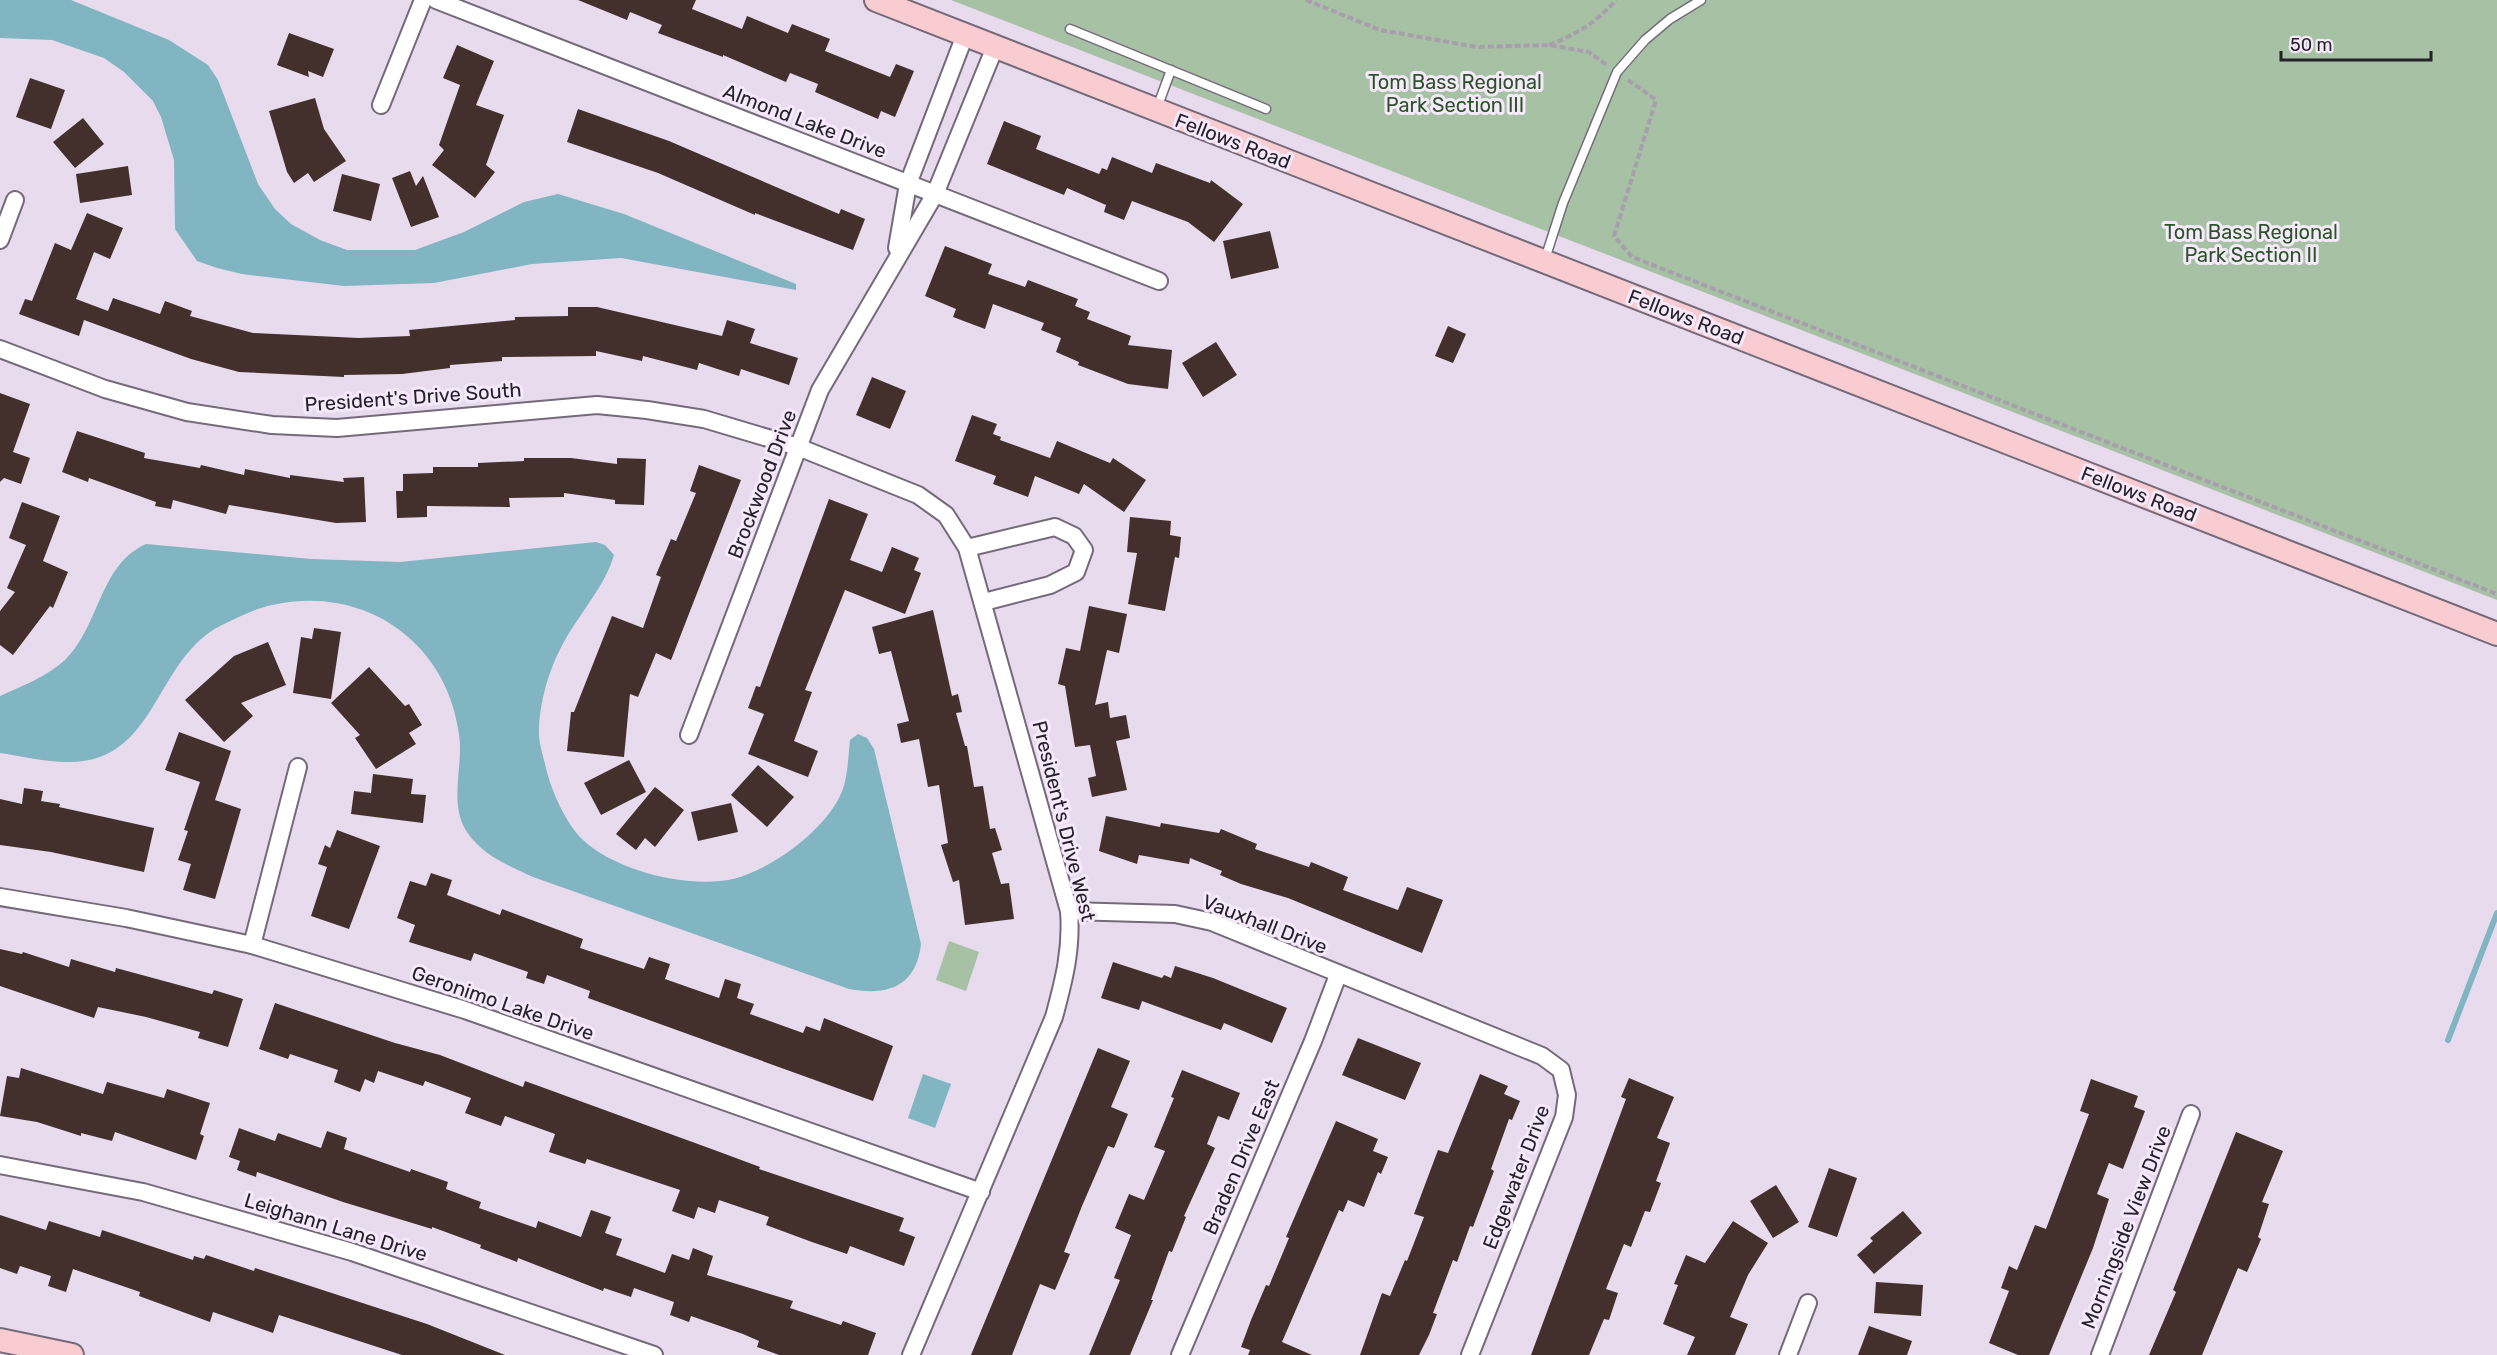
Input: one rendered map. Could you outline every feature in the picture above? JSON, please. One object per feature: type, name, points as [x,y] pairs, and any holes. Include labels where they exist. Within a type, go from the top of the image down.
[{"type":"street","points":[[381,105],[423,0]]},
{"type":"street","name":"Almond Lake Drive","points":[[436,0],[1159,281]]},
{"type":"street","name":"Fellows Road","points":[[876,0],[2497,634]]},
{"type":"street","name":"Brockwood Drive","points":[[896,258],[909,184],[965,34]]},
{"type":"street","name":"Brockwood Drive","points":[[689,735],[820,390],[935,194],[996,47]]},
{"type":"street","points":[[0,240],[15,200]]},
{"type":"street","name":"President's Drive South","points":[[0,349],[105,389],[187,412],[272,425],[337,428],[597,405],[704,419],[798,447]]},
{"type":"street","name":"President's Drive West","points":[[798,447],[918,495],[946,515],[967,548],[1069,911],[1071,939],[1069,965],[1054,1017],[911,1355]]},
{"type":"street","points":[[967,548],[1055,527],[1074,536],[1084,550],[1076,572],[1050,585],[984,602]]},
{"type":"street","points":[[252,945],[298,767]]},
{"type":"street","name":"Geronimo Lake Drive","points":[[0,897],[126,918],[252,945],[465,1010],[981,1192]]},
{"type":"street","name":"Vauxhall Drive","points":[[1069,911],[1175,914],[1212,922],[1338,975]]},
{"type":"street","name":"Braden Drive East","points":[[1180,1355],[1313,1041],[1338,975]]},
{"type":"street","name":"Edgewater Drive","points":[[1338,975],[1542,1056],[1561,1070],[1567,1095],[1564,1117],[1470,1355]]},
{"type":"street","name":"Morningside View Drive","points":[[2100,1355],[2191,1114]]},
{"type":"street","name":"Leighann Lane Drive","points":[[0,1166],[143,1192],[352,1252],[654,1355]]},
{"type":"street","points":[[1788,1355],[1808,1303]]},
{"type":"street","points":[[0,1340],[72,1355]]},
{"type":"lane","points":[[1544,262],[1563,203],[1617,72],[1645,40],[1670,19],[1701,0]]},
{"type":"lane","points":[[1070,29],[1266,109]]},
{"type":"lane","points":[[1156,111],[1171,70]]},
{"type":"path","points":[[1306,0],[1380,30],[1477,47],[1549,45],[1589,52],[1602,62]]},
{"type":"path","points":[[1549,45],[1578,33],[1598,20],[1616,0]]},
{"type":"path","points":[[1637,86],[1656,100],[1614,236],[1632,257],[2497,594]]},
{"type":"green space","name":"Tom Bass Regional Park Section II","points":[[951,0],[2497,0],[2497,600]]},
{"type":"green space","points":[[949,941],[979,952],[966,991],[936,980]]},
{"type":"water","points":[[0,0],[71,0],[169,40],[208,65],[218,80],[258,184],[275,209],[291,224],[320,240],[347,250],[415,250],[464,232],[524,202],[558,194],[624,214],[796,284],[796,290],[621,258],[532,264],[434,283],[344,286],[242,274],[197,261],[175,229],[174,160],[161,117],[153,101],[124,72],[104,58],[52,40],[0,38]]},
{"type":"water","points":[[596,542],[605,545],[614,555],[594,596],[563,643],[546,684],[540,713],[540,743],[548,777],[555,796],[571,825],[583,840],[597,851],[633,869],[675,879],[715,881],[733,879],[778,859],[820,824],[842,792],[850,740],[858,734],[867,738],[874,749],[921,944],[913,970],[898,985],[876,991],[849,989],[533,877],[488,853],[473,840],[461,821],[457,797],[459,734],[451,701],[438,672],[419,647],[395,627],[368,612],[338,603],[306,601],[272,605],[252,611],[222,625],[199,641],[181,661],[138,728],[120,746],[97,758],[59,762],[0,753],[0,696],[42,676],[65,660],[77,646],[118,566],[130,554],[146,544],[311,559],[400,562]]},
{"type":"water","points":[[923,1074],[951,1084],[935,1128],[908,1118]]},
{"type":"building","points":[[578,0],[696,0],[692,9],[742,29],[747,16],[788,33],[792,24],[830,39],[825,51],[890,77],[896,64],[914,71],[895,117],[881,111],[878,119],[815,92],[818,84],[790,73],[786,82],[723,55],[723,57],[658,33],[662,25],[630,12],[627,20]]},
{"type":"building","points":[[289,33],[334,49],[323,77],[308,71],[309,77],[277,65]]},
{"type":"building","points":[[457,45],[494,61],[476,105],[504,115],[486,165],[495,172],[475,198],[432,165],[444,150],[439,145],[460,85],[443,78]]},
{"type":"building","points":[[30,78],[65,90],[51,129],[16,117]]},
{"type":"building","points":[[315,98],[324,129],[346,161],[314,182],[308,173],[294,183],[287,172],[269,111]]},
{"type":"building","points":[[578,109],[669,141],[839,214],[841,209],[865,219],[853,250],[755,213],[755,215],[658,173],[567,142]]},
{"type":"building","points":[[83,118],[104,144],[75,168],[53,142]]},
{"type":"building","points":[[1004,121],[1041,136],[1036,149],[1099,174],[1102,168],[1107,170],[1112,157],[1152,173],[1156,163],[1210,183],[1211,180],[1243,204],[1214,242],[1188,222],[1132,201],[1124,220],[1104,212],[1106,205],[1067,188],[1064,195],[987,164]]},
{"type":"building","points":[[128,166],[132,195],[80,203],[76,174]]},
{"type":"building","points":[[410,171],[416,186],[423,176],[439,217],[411,227],[392,178]]},
{"type":"building","points":[[342,174],[380,184],[371,221],[333,211]]},
{"type":"building","points":[[87,213],[123,228],[110,259],[94,252],[76,299],[108,311],[113,298],[160,314],[165,301],[192,311],[190,316],[253,333],[359,338],[410,336],[409,330],[515,320],[515,317],[568,316],[568,307],[597,307],[722,336],[727,320],[755,329],[750,343],[798,358],[789,385],[741,369],[739,376],[699,363],[697,370],[643,356],[642,361],[596,351],[596,356],[502,357],[502,361],[450,365],[450,368],[402,374],[344,375],[344,377],[239,372],[191,359],[84,320],[79,336],[19,314],[25,299],[32,301],[55,243],[71,250]]},
{"type":"building","points":[[1270,231],[1279,268],[1231,279],[1223,241]]},
{"type":"building","points":[[945,246],[992,264],[988,274],[1025,287],[1028,280],[1078,299],[1075,306],[1090,312],[1087,319],[1131,336],[1128,345],[1172,350],[1168,389],[1128,384],[1078,365],[1079,362],[1056,352],[1061,338],[1041,330],[1044,323],[993,304],[985,329],[953,317],[956,309],[925,296]]},
{"type":"building","points":[[1448,326],[1466,334],[1453,363],[1435,356]]},
{"type":"building","points":[[1216,342],[1237,375],[1203,397],[1182,363]]},
{"type":"building","points":[[872,377],[906,391],[890,429],[856,415]]},
{"type":"building","points":[[0,393],[30,404],[13,452],[30,458],[21,484],[4,478],[0,482]]},
{"type":"building","points":[[972,415],[997,424],[993,434],[1001,437],[1000,440],[1050,458],[1057,441],[1110,463],[1113,458],[1146,480],[1124,512],[1084,484],[1079,494],[1035,476],[1028,497],[993,484],[996,476],[955,461]]},
{"type":"building","points":[[77,431],[145,453],[144,458],[200,468],[201,465],[244,475],[245,469],[290,478],[290,475],[344,482],[343,478],[364,477],[366,522],[336,523],[229,505],[226,514],[173,500],[171,509],[155,506],[156,502],[89,478],[88,482],[62,472]]},
{"type":"building","points":[[524,458],[571,458],[617,464],[617,458],[646,459],[644,505],[615,504],[615,500],[564,493],[564,497],[509,498],[510,507],[427,506],[427,517],[397,518],[396,491],[403,491],[403,474],[433,473],[433,467],[478,467],[478,463],[524,461]]},
{"type":"building","points":[[699,465],[741,480],[671,660],[656,653],[638,697],[630,694],[624,757],[567,751],[571,712],[574,712],[612,616],[643,628],[661,577],[656,575],[671,539],[676,541],[696,493],[690,491]]},
{"type":"building","points":[[829,499],[868,514],[850,560],[882,572],[892,547],[919,558],[914,570],[921,573],[905,614],[845,590],[805,690],[812,692],[794,741],[818,751],[808,777],[748,754],[764,714],[748,708],[756,686],[760,687]]},
{"type":"building","points":[[22,502],[60,516],[43,561],[68,572],[53,608],[50,606],[13,655],[0,645],[0,611],[15,592],[7,588],[26,545],[9,538]]},
{"type":"building","points":[[1130,517],[1171,521],[1170,535],[1181,537],[1179,558],[1175,557],[1165,611],[1128,604],[1137,553],[1127,552]]},
{"type":"building","points":[[1089,606],[1127,614],[1119,653],[1107,650],[1095,705],[1108,702],[1110,718],[1126,715],[1130,738],[1116,741],[1127,790],[1092,797],[1088,778],[1096,776],[1090,745],[1075,747],[1065,686],[1058,684],[1066,648],[1080,651]]},
{"type":"building","points":[[933,610],[952,696],[958,694],[962,712],[956,713],[965,746],[967,746],[974,787],[983,786],[990,829],[995,828],[1002,850],[992,853],[1001,884],[1009,883],[1014,919],[965,925],[959,880],[953,882],[941,845],[948,843],[939,785],[928,787],[919,739],[901,743],[897,724],[909,721],[891,651],[879,654],[872,627]]},
{"type":"building","points":[[314,628],[341,632],[331,699],[293,693],[301,637],[312,639]]},
{"type":"building","points":[[268,642],[286,685],[241,703],[253,716],[224,742],[185,700],[234,656]]},
{"type":"building","points":[[369,667],[405,706],[409,704],[422,725],[409,733],[416,744],[376,769],[355,738],[360,735],[331,703]]},
{"type":"building","points":[[179,732],[231,751],[215,800],[241,809],[215,899],[183,890],[191,864],[178,860],[188,831],[184,830],[200,782],[165,770]]},
{"type":"building","points":[[629,760],[646,792],[601,815],[584,783]]},
{"type":"building","points":[[758,765],[794,797],[767,827],[731,795]]},
{"type":"building","points":[[373,774],[413,779],[411,794],[426,795],[423,823],[351,814],[354,791],[371,793]]},
{"type":"building","points":[[655,787],[684,810],[655,847],[645,838],[636,850],[616,834]]},
{"type":"building","points":[[24,788],[43,791],[41,801],[60,804],[59,807],[154,828],[144,872],[51,852],[0,845],[0,799],[22,804]]},
{"type":"building","points":[[731,803],[738,832],[698,841],[691,812]]},
{"type":"building","points":[[1106,816],[1160,827],[1161,823],[1219,833],[1221,829],[1257,844],[1255,849],[1309,867],[1311,862],[1348,877],[1343,890],[1398,910],[1407,887],[1443,900],[1422,953],[1288,898],[1241,884],[1220,875],[1222,871],[1190,858],[1189,864],[1139,855],[1137,864],[1099,851]]},
{"type":"building","points":[[337,830],[380,846],[349,929],[311,916],[327,867],[318,864],[325,845],[330,848]]},
{"type":"building","points":[[431,873],[452,880],[447,895],[500,915],[502,909],[583,939],[580,948],[644,969],[649,957],[670,964],[665,979],[719,998],[725,979],[741,984],[737,998],[754,1004],[750,1014],[803,1033],[806,1026],[820,1031],[824,1018],[893,1046],[873,1101],[588,998],[590,991],[547,975],[544,984],[526,978],[528,972],[474,953],[471,961],[409,942],[415,925],[397,918],[410,881],[426,886]]},
{"type":"building","points":[[0,949],[22,954],[23,952],[69,967],[71,959],[115,972],[116,968],[212,994],[214,990],[243,999],[228,1047],[198,1038],[200,1032],[146,1017],[98,1007],[94,1018],[0,986]]},
{"type":"building","points":[[1113,962],[1162,978],[1164,975],[1171,978],[1175,966],[1213,978],[1287,1008],[1272,1043],[1224,1023],[1221,1030],[1142,1001],[1139,1010],[1101,998]]},
{"type":"building","points":[[275,1003],[395,1043],[440,1055],[523,1087],[525,1081],[760,1167],[759,1169],[904,1218],[899,1231],[915,1237],[904,1266],[850,1246],[847,1254],[812,1242],[766,1225],[769,1217],[719,1200],[715,1213],[698,1207],[694,1219],[672,1211],[680,1190],[587,1159],[585,1164],[549,1152],[555,1134],[505,1116],[501,1126],[465,1113],[471,1098],[425,1081],[423,1086],[378,1071],[374,1083],[365,1079],[360,1092],[334,1082],[338,1070],[290,1054],[288,1059],[259,1049]]},
{"type":"building","points":[[1358,1038],[1421,1063],[1405,1100],[1342,1075]]},
{"type":"building","points":[[1098,1048],[1130,1061],[1111,1107],[1128,1114],[1114,1148],[1108,1146],[1082,1206],[1064,1252],[1070,1254],[1055,1290],[1040,1284],[1012,1355],[971,1355]]},
{"type":"building","points":[[21,1068],[103,1094],[107,1082],[164,1098],[167,1089],[210,1103],[200,1134],[204,1136],[196,1160],[115,1132],[112,1141],[81,1133],[81,1136],[37,1122],[0,1116],[7,1076],[19,1078]]},
{"type":"building","points":[[1182,1070],[1240,1093],[1229,1120],[1218,1116],[1207,1144],[1215,1148],[1184,1216],[1186,1217],[1172,1252],[1169,1251],[1151,1300],[1153,1300],[1130,1355],[1089,1355],[1120,1280],[1114,1278],[1131,1235],[1115,1228],[1129,1194],[1144,1200],[1165,1151],[1154,1147],[1174,1098],[1171,1097]]},
{"type":"building","points":[[1480,1074],[1508,1086],[1504,1094],[1520,1101],[1512,1120],[1509,1119],[1491,1169],[1494,1171],[1473,1227],[1470,1226],[1457,1262],[1453,1260],[1433,1313],[1437,1314],[1429,1335],[1419,1355],[1360,1355],[1382,1293],[1390,1296],[1424,1217],[1414,1214],[1438,1150],[1448,1153]]},
{"type":"building","points":[[1629,1078],[1674,1097],[1657,1138],[1670,1143],[1656,1181],[1661,1183],[1650,1212],[1645,1211],[1631,1247],[1624,1244],[1606,1289],[1618,1293],[1609,1320],[1604,1319],[1589,1355],[1531,1355],[1626,1099],[1621,1097]]},
{"type":"building","points":[[2091,1079],[2138,1096],[2134,1107],[2145,1111],[2123,1169],[2109,1163],[2097,1194],[2109,1199],[2093,1248],[2049,1355],[2018,1355],[1989,1343],[2009,1291],[2001,1288],[2009,1266],[2017,1270],[2035,1225],[2046,1229],[2089,1114],[2080,1111]]},
{"type":"building","points":[[1336,1121],[1378,1139],[1373,1151],[1388,1157],[1381,1174],[1378,1172],[1364,1207],[1348,1200],[1343,1212],[1339,1210],[1282,1342],[1312,1355],[1248,1355],[1250,1350],[1241,1347],[1251,1320],[1266,1285],[1269,1286],[1289,1238],[1286,1237]]},
{"type":"building","points":[[239,1128],[275,1141],[278,1133],[321,1148],[327,1131],[347,1138],[344,1149],[410,1172],[411,1169],[448,1182],[446,1189],[481,1202],[479,1208],[536,1228],[538,1221],[581,1237],[591,1210],[611,1217],[605,1233],[622,1239],[616,1255],[665,1273],[672,1254],[689,1260],[693,1248],[713,1256],[707,1275],[793,1301],[790,1308],[841,1325],[843,1321],[876,1333],[868,1355],[779,1355],[757,1347],[759,1341],[743,1334],[691,1316],[689,1322],[670,1315],[674,1302],[634,1288],[631,1297],[604,1288],[603,1291],[518,1258],[517,1262],[480,1248],[481,1245],[432,1227],[432,1229],[343,1202],[257,1172],[256,1177],[237,1170],[240,1161],[229,1157]]},
{"type":"building","points":[[2236,1132],[2283,1151],[2262,1202],[2269,1204],[2258,1237],[2261,1239],[2247,1272],[2238,1268],[2202,1355],[2149,1355],[2176,1292],[2173,1290]]},
{"type":"building","points":[[1829,1168],[1857,1178],[1837,1237],[1808,1227]]},
{"type":"building","points":[[1776,1185],[1799,1222],[1773,1238],[1750,1201]]},
{"type":"building","points":[[1903,1211],[1922,1233],[1874,1274],[1857,1255],[1873,1241],[1870,1238]]},
{"type":"building","points":[[0,1215],[46,1230],[49,1221],[100,1237],[102,1230],[193,1260],[194,1256],[204,1259],[206,1255],[254,1271],[255,1268],[427,1324],[505,1355],[402,1355],[279,1315],[273,1333],[213,1312],[210,1322],[139,1296],[140,1292],[73,1269],[66,1292],[48,1286],[51,1276],[20,1266],[17,1274],[0,1268]]},
{"type":"building","points":[[1733,1221],[1768,1243],[1748,1275],[1730,1317],[1748,1324],[1735,1355],[1687,1355],[1695,1337],[1663,1324],[1678,1285],[1674,1284],[1686,1255],[1705,1263]]},
{"type":"building","points":[[1876,1282],[1923,1285],[1921,1316],[1874,1313]]},
{"type":"building","points":[[1869,1326],[1912,1341],[1907,1355],[1858,1355]]},
{"type":"waterway","points":[[2448,1040],[2497,913]]},
{"type":"park label","name":"Tom Bass Regional Park Section III","points":[[1455,94]]}]
